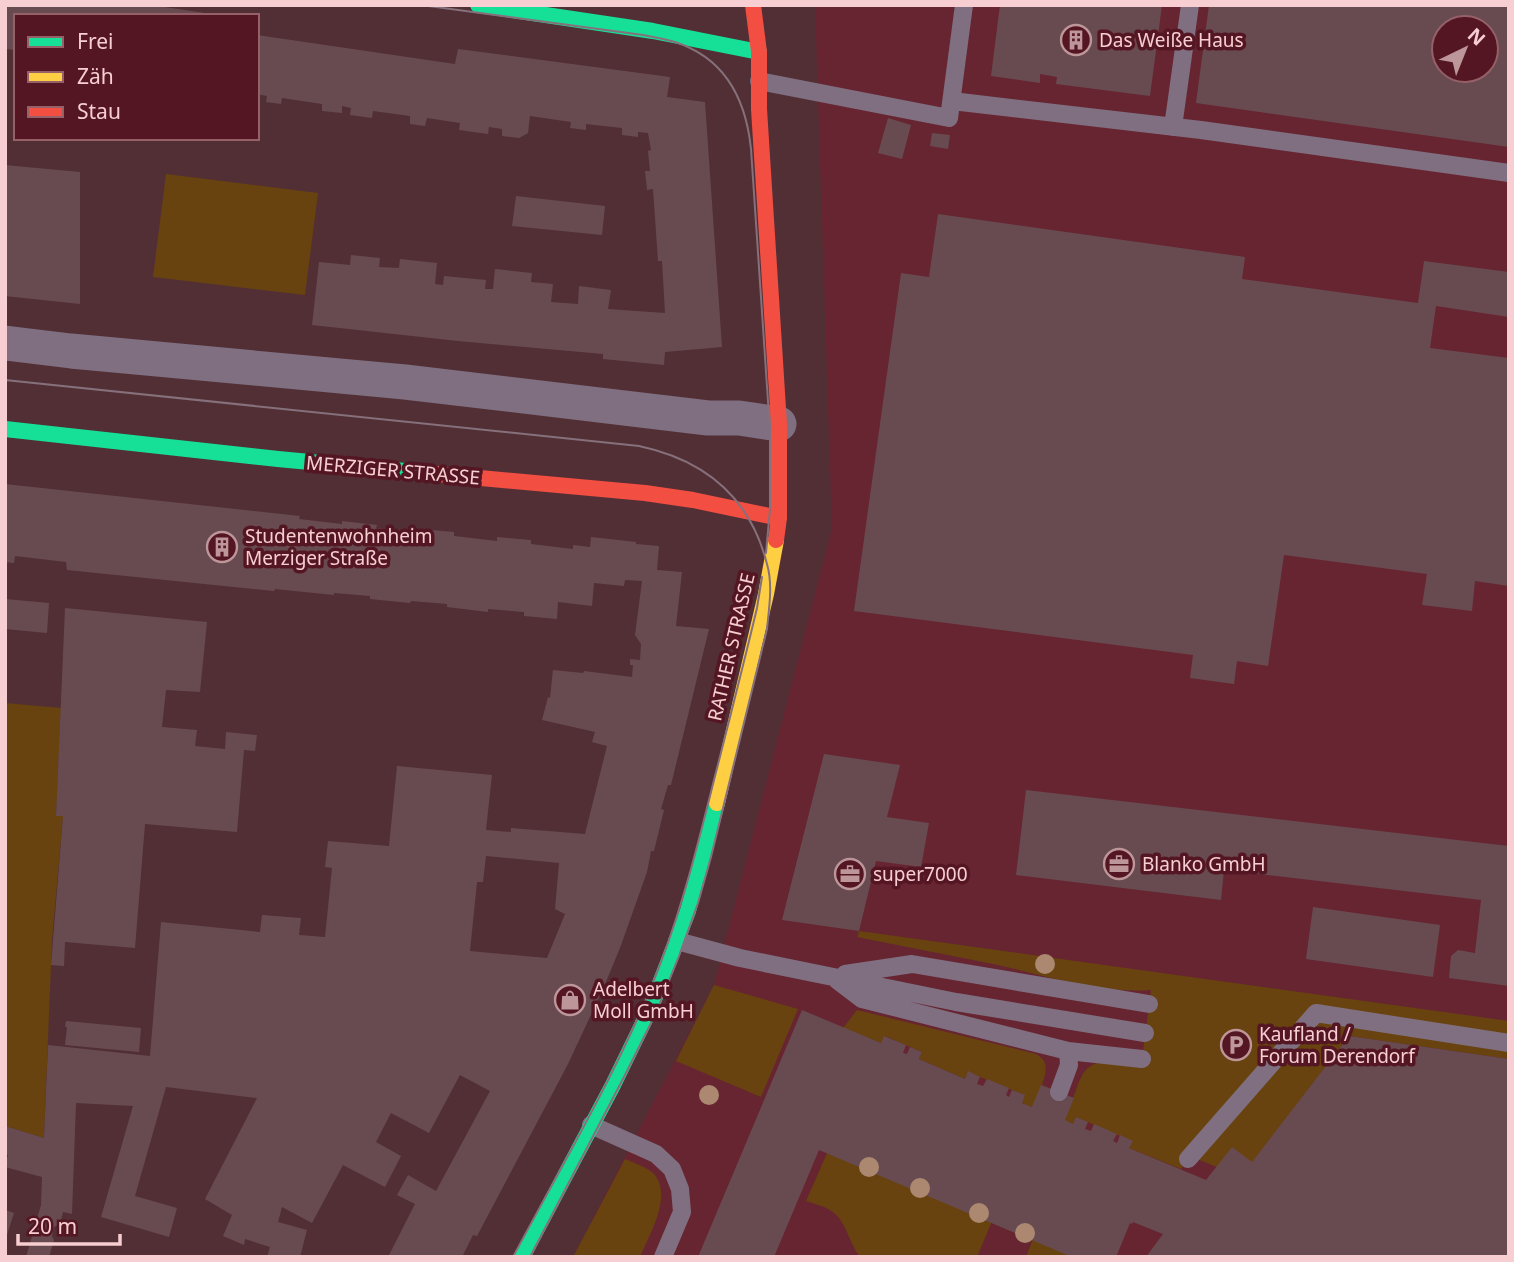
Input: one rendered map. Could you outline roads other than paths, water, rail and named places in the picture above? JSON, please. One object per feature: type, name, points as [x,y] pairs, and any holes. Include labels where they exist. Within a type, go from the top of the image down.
[{"type":"street","points":[[478,5],[653,32],[759,52]]},
{"type":"street","name":"RATHER STRASSE","points":[[522,1257],[651,1007],[677,941],[688,911],[720,791],[766,594],[779,518],[779,424],[759,109],[759,52],[753,5]]},
{"type":"street","points":[[5,343],[405,382],[779,424]]},
{"type":"street","name":"MERZIGER STRASSE","points":[[5,429],[278,459],[645,494],[693,500],[779,518]]},
{"type":"lane","points":[[759,81],[949,118],[964,5]]},
{"type":"lane","points":[[1173,127],[1190,5]]},
{"type":"lane","points":[[951,100],[1509,173]]},
{"type":"lane","points":[[677,941],[740,958],[956,1002],[1145,1033]]},
{"type":"lane","points":[[831,976],[912,964],[1149,1004]]},
{"type":"lane","points":[[831,976],[862,999],[1068,1051],[1142,1059]]},
{"type":"lane","points":[[1188,1159],[1316,1013],[1509,1043]]},
{"type":"lane","points":[[1059,1092],[1069,1065],[1068,1051]]},
{"type":"lane","points":[[591,1125],[656,1154],[672,1169],[680,1189],[681,1212],[663,1257]]},
{"type":"tram line","points":[[421,5],[643,35],[675,42],[707,59],[730,83],[744,114],[751,149],[770,431],[770,509],[766,553]]},
{"type":"tram line","points":[[5,380],[639,446],[663,452],[704,472],[721,485],[749,519],[769,572],[767,629],[698,903],[656,1013],[530,1257]]},
{"type":"tram line","points":[[513,1257],[611,1074],[661,962],[702,829],[757,608],[762,577]]},
{"type":"place","name":"Das Weiße Haus","points":[[1076,40]]},
{"type":"place","name":"Studentenwohnheim Merziger Straße","points":[[222,547]]},
{"type":"place","name":"Blanko GmbH","points":[[1119,864]]},
{"type":"place","name":"super7000","points":[[850,874]]},
{"type":"place","name":"Adelbert Moll GmbH","points":[[570,1000]]},
{"type":"place","name":"Kaufland / Forum Derendorf","points":[[1236,1045]]}]
